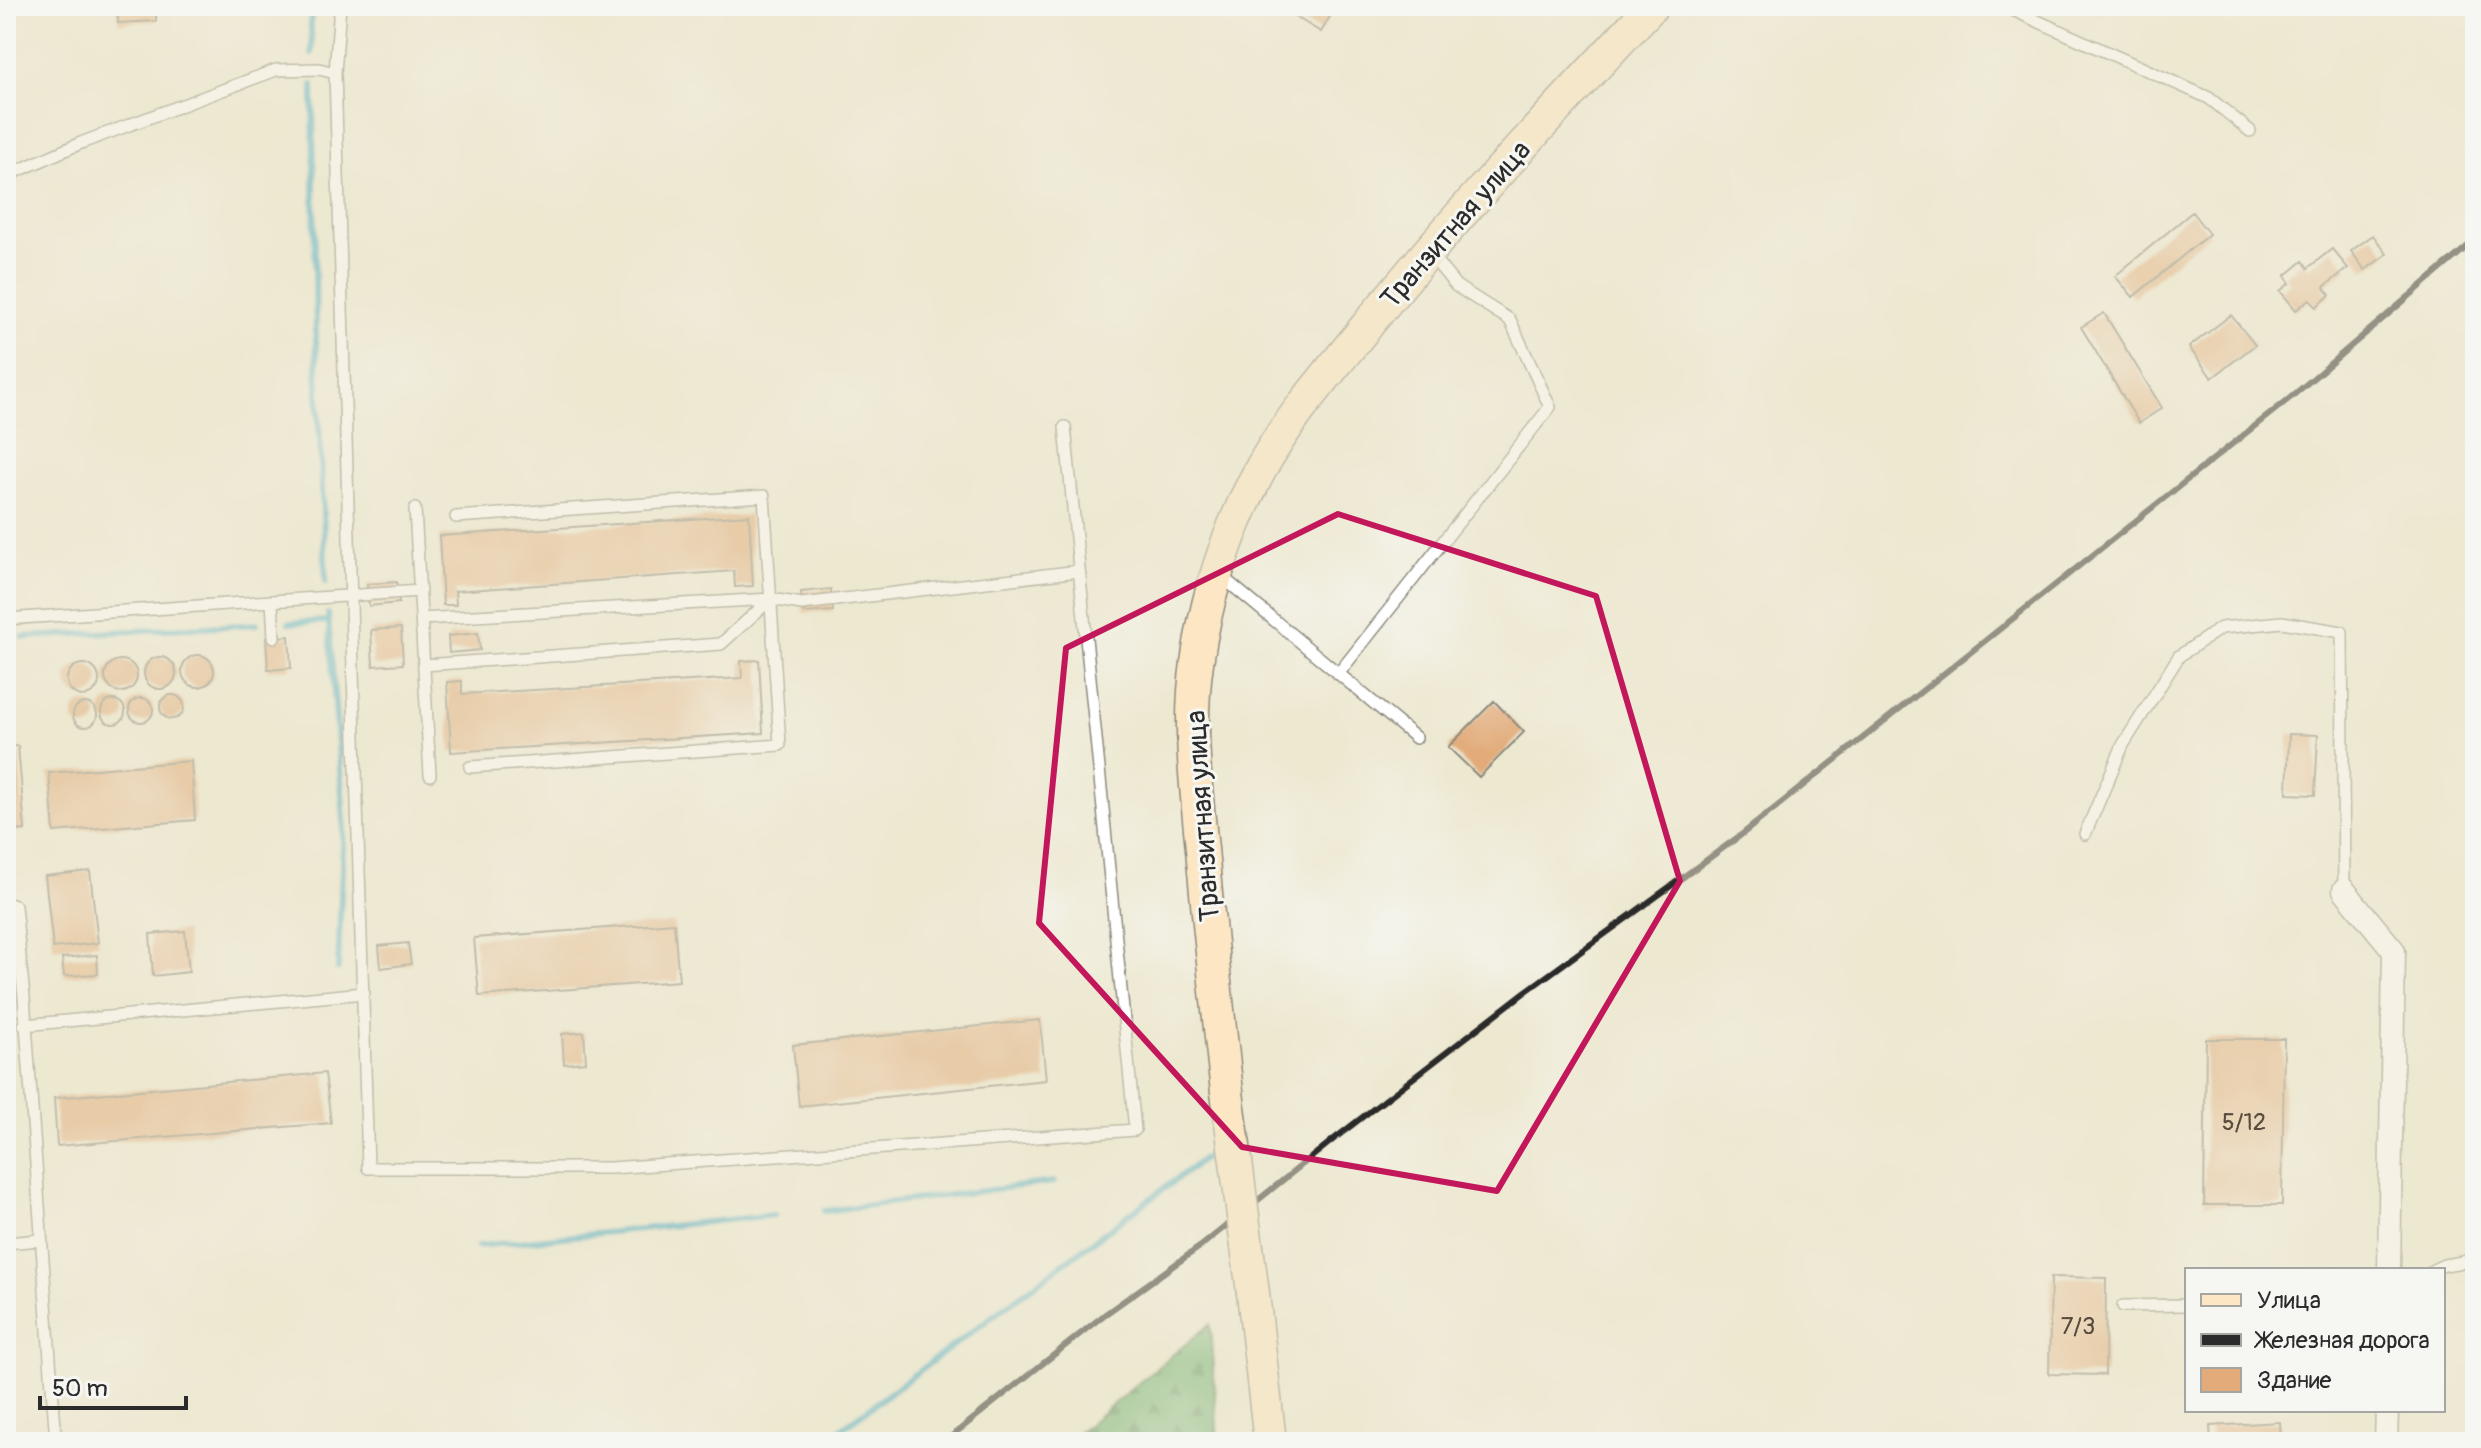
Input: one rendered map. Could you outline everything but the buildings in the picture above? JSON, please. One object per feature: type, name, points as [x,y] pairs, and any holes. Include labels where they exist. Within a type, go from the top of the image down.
[{"type":"main road","name":"Транзитная улица","points":[[1270,1442],[1213,973],[1192,732],[1196,665],[1206,608],[1226,543],[1259,472],[1306,401],[1486,185],[1652,6]]},
{"type":"street","points":[[2344,890],[2394,951],[2389,1268]]},
{"type":"street","points":[[2386,1442],[2387,1412]]},
{"type":"lane","points":[[340,6],[335,73],[368,1168],[611,1168],[1135,1130],[1065,427]]},
{"type":"lane","points":[[2004,6],[2209,98],[2250,131]]},
{"type":"lane","points":[[6,176],[81,143],[276,70],[319,69],[335,73]]},
{"type":"lane","points":[[1338,674],[1550,407],[1510,320],[1456,286],[1429,252]]},
{"type":"lane","points":[[456,517],[764,496],[780,745],[470,767]]},
{"type":"lane","points":[[415,509],[430,775]]},
{"type":"lane","points":[[421,619],[771,599],[802,604],[1079,571]]},
{"type":"lane","points":[[1217,573],[1416,738]]},
{"type":"lane","points":[[6,619],[420,591]]},
{"type":"lane","points":[[424,665],[721,644],[771,599]]},
{"type":"lane","points":[[272,602],[274,637]]},
{"type":"lane","points":[[2085,834],[2123,745],[2179,656],[2221,628],[2282,622],[2342,632],[2344,890]]},
{"type":"lane","points":[[6,903],[15,906],[24,997],[56,1442]]},
{"type":"lane","points":[[24,1025],[364,993]]},
{"type":"lane","points":[[6,1243],[41,1240]]},
{"type":"lane","points":[[2437,1268],[2475,1260]]},
{"type":"lane","points":[[2123,1306],[2185,1305]]},
{"type":"highlighted area","points":[[1338,514],[1596,596],[1680,881],[1497,1191],[1242,1147],[1039,923],[1066,648]]},
{"type":"green space","points":[[1210,1324],[1218,1442],[1067,1442]]},
{"type":"waterway","points":[[310,6],[312,53]]},
{"type":"waterway","points":[[313,85],[316,344],[326,582]]},
{"type":"waterway","points":[[328,614],[344,820],[338,969]]},
{"type":"waterway","points":[[289,623],[328,621]]},
{"type":"waterway","points":[[23,637],[257,624]]},
{"type":"waterway","points":[[824,1442],[1206,1157]]},
{"type":"waterway","points":[[824,1211],[1054,1182]]},
{"type":"waterway","points":[[478,1246],[774,1215]]},
{"type":"railway","points":[[944,1442],[1104,1315],[1201,1246],[1525,992],[1741,835],[2290,398],[2475,240]]}]
